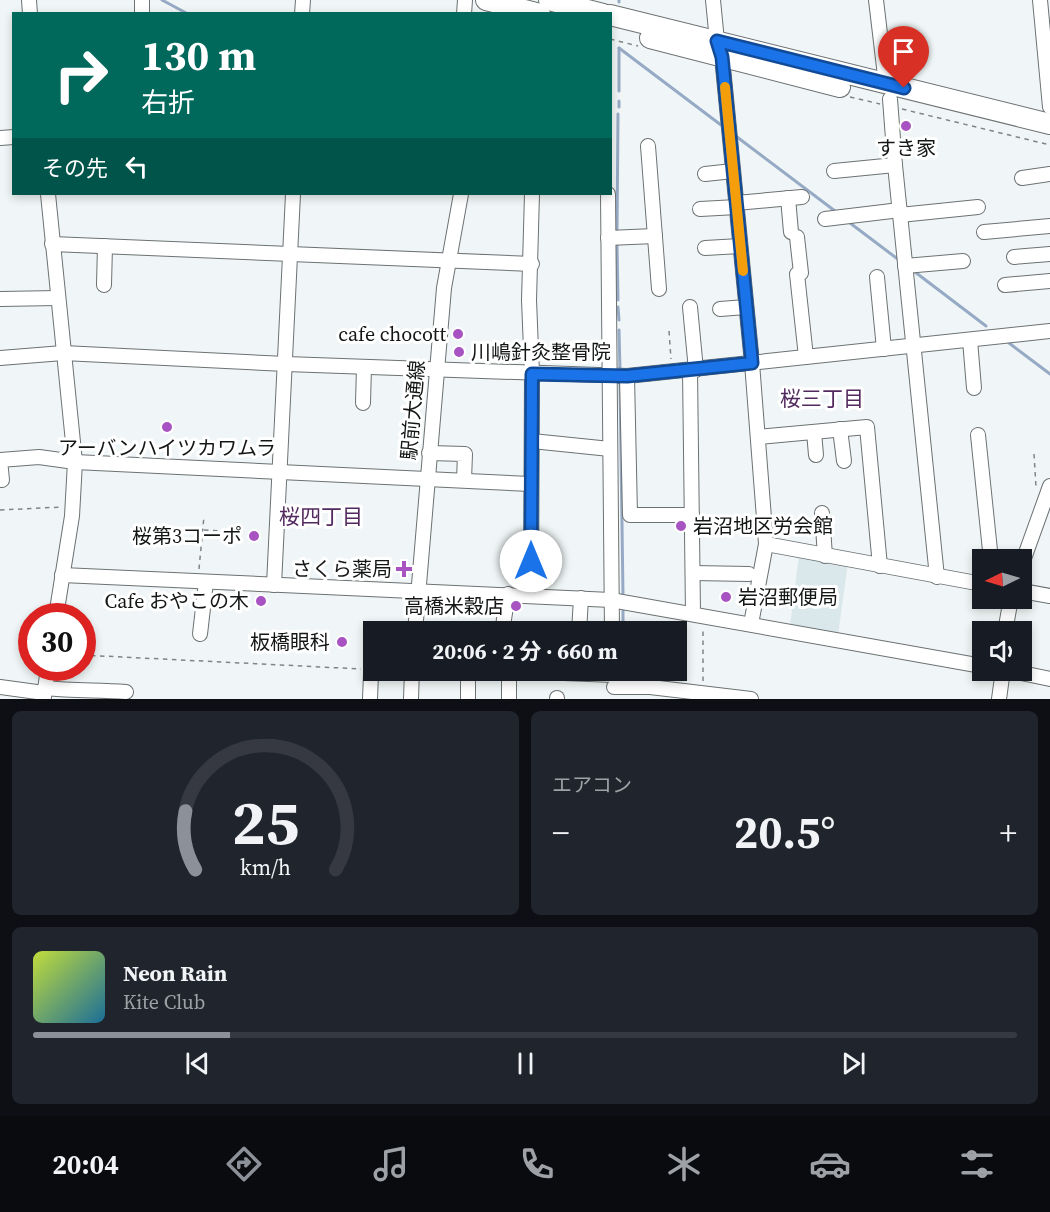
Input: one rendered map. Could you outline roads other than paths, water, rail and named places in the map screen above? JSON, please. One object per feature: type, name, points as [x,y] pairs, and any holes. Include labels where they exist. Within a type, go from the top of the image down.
[{"type":"highway","points":[[486,0],[534,12]]},
{"type":"highway","points":[[549,0],[595,12]]},
{"type":"highway","points":[[612,16],[719,49],[1050,136]]},
{"type":"highway","points":[[612,29],[719,49]]},
{"type":"highway","points":[[888,92],[1050,124]]},
{"type":"street","points":[[713,0],[752,363],[766,544],[751,624]]},
{"type":"street","points":[[876,0],[888,92],[937,577]]},
{"type":"street","points":[[1040,0],[1050,107]]},
{"type":"street","points":[[648,146],[659,289]]},
{"type":"street","points":[[834,171],[895,165]]},
{"type":"street","points":[[705,174],[733,171]]},
{"type":"street","points":[[1022,178],[1050,174]]},
{"type":"street","points":[[48,195],[75,462],[72,506],[58,603]]},
{"type":"street","points":[[274,585],[293,195]]},
{"type":"street","name":"駅前大通線","points":[[416,621],[447,260],[460,195]]},
{"type":"street","points":[[531,595],[532,374],[529,300],[532,264],[532,195]]},
{"type":"street","points":[[608,195],[612,621]]},
{"type":"street","points":[[700,209],[795,197],[794,235],[801,273],[797,274],[806,357]]},
{"type":"street","points":[[825,219],[978,207]]},
{"type":"street","points":[[984,232],[1050,226]]},
{"type":"street","points":[[608,238],[655,236]]},
{"type":"street","points":[[52,244],[532,264]]},
{"type":"street","points":[[104,285],[105,246]]},
{"type":"street","points":[[705,248],[740,246]]},
{"type":"street","points":[[1014,257],[1050,254]]},
{"type":"street","points":[[905,266],[963,261]]},
{"type":"street","points":[[877,277],[884,349]]},
{"type":"street","points":[[1005,285],[1050,281]]},
{"type":"street","points":[[0,299],[57,298]]},
{"type":"street","points":[[690,307],[693,370],[693,573],[698,615]]},
{"type":"street","points":[[720,309],[746,307]]},
{"type":"street","points":[[0,358],[63,353],[610,377],[1050,331]]},
{"type":"street","points":[[970,340],[975,388]]},
{"type":"street","points":[[363,403],[364,367]]},
{"type":"street","points":[[627,376],[630,515],[692,515]]},
{"type":"street","points":[[758,437],[867,427],[880,566]]},
{"type":"street","points":[[840,429],[844,461]]},
{"type":"street","points":[[814,432],[816,455]]},
{"type":"street","points":[[978,435],[990,549]]},
{"type":"street","points":[[532,441],[610,448]]},
{"type":"street","points":[[429,453],[465,454],[464,480]]},
{"type":"street","points":[[2,480],[0,460],[39,457],[75,462],[531,484]]},
{"type":"street","points":[[1027,549],[1046,487]]},
{"type":"street","points":[[822,513],[825,556]]},
{"type":"street","points":[[766,544],[972,582]]},
{"type":"street","points":[[693,573],[749,574]]},
{"type":"street","points":[[62,575],[611,600],[972,664]]},
{"type":"street","points":[[200,634],[202,582]]},
{"type":"street","points":[[1032,593],[1050,596]]},
{"type":"street","points":[[504,621],[508,594]]},
{"type":"street","points":[[580,621],[581,598]]},
{"type":"street","points":[[1032,675],[1050,679]]},
{"type":"street","points":[[369,681],[370,699]]},
{"type":"street","points":[[411,699],[412,681]]},
{"type":"street","points":[[468,681],[468,699]]},
{"type":"street","points":[[508,699],[509,681]]},
{"type":"street","points":[[596,681],[751,699]]},
{"type":"street","points":[[999,699],[1001,681]]},
{"type":"street","points":[[0,687],[44,694],[82,692],[91,689],[126,692]]},
{"type":"waterway","points":[[162,0],[184,12]]},
{"type":"waterway","points":[[619,48],[721,125]]},
{"type":"waterway","points":[[619,48],[619,91]]},
{"type":"waterway","points":[[619,101],[619,107]]},
{"type":"waterway","points":[[617,234],[618,114]]},
{"type":"waterway","points":[[737,137],[835,211]]},
{"type":"waterway","points":[[850,223],[899,260]]},
{"type":"waterway","points":[[617,244],[618,300]]},
{"type":"waterway","points":[[915,272],[986,326]]},
{"type":"waterway","points":[[618,307],[619,320]]},
{"type":"waterway","points":[[619,330],[620,371]]},
{"type":"waterway","points":[[1009,343],[1050,374]]},
{"type":"waterway","points":[[620,382],[623,595]]},
{"type":"waterway","points":[[623,611],[623,621]]},
{"type":"place","name":"すき家","points":[[906,126]]},
{"type":"place","name":"cafe chocott","points":[[458,334]]},
{"type":"place","name":"川嶋針灸整骨院","points":[[459,352]]},
{"type":"place","name":"アーバンハイツカワムラ","points":[[167,427]]},
{"type":"place","name":"岩沼地区労会館","points":[[681,526]]},
{"type":"place","name":"桜第3コーポ","points":[[254,536]]},
{"type":"place","name":"さくら薬局","points":[[404,569]]},
{"type":"place","name":"岩沼郵便局","points":[[726,597]]},
{"type":"place","name":"Cafe おやこの木","points":[[261,601]]},
{"type":"place","name":"高橋米穀店","points":[[516,606]]},
{"type":"place","name":"板橋眼科","points":[[342,642]]},
{"type":"district","name":"桜三丁目","points":[[822,398]]},
{"type":"district","name":"桜四丁目","points":[[321,516]]}]
